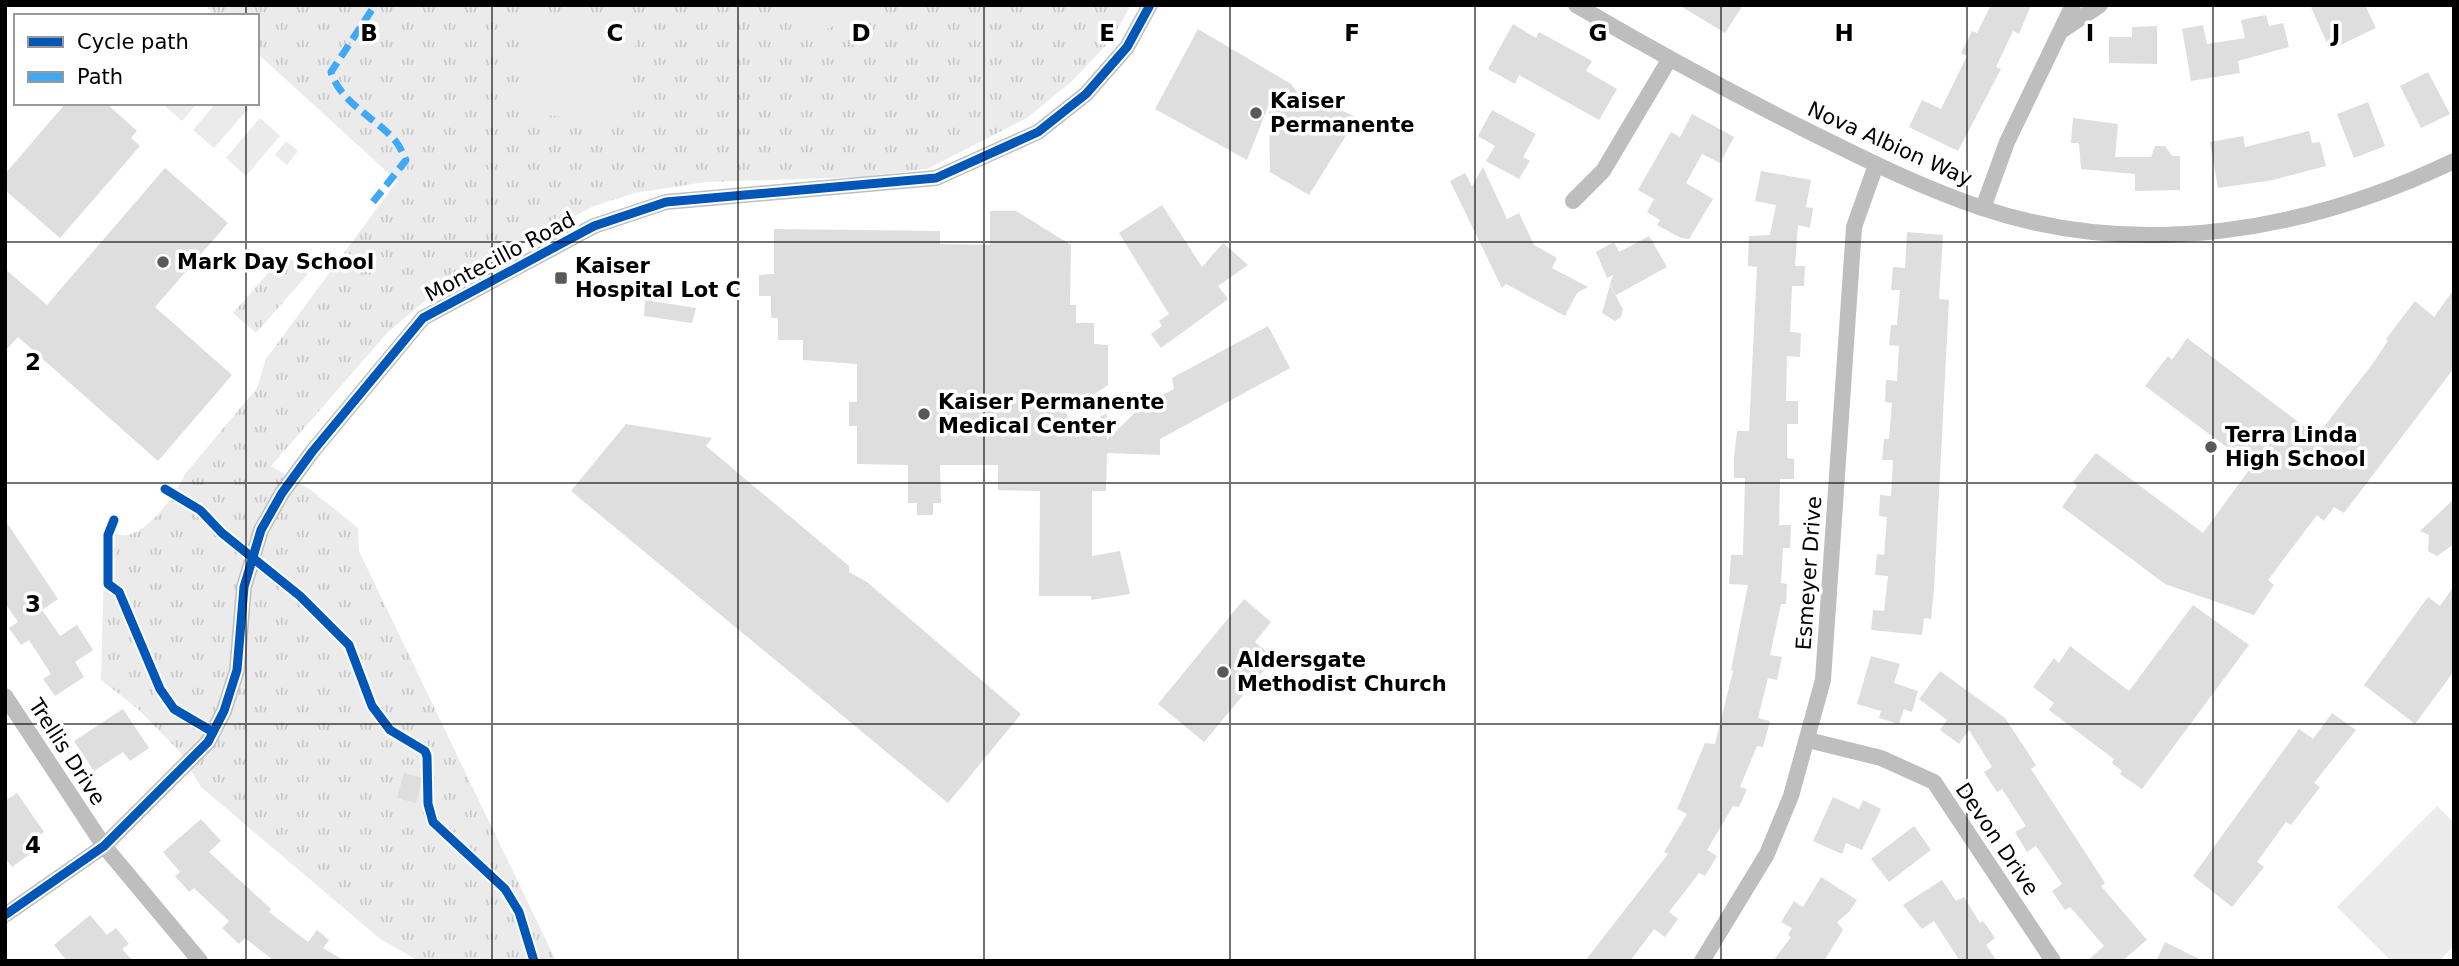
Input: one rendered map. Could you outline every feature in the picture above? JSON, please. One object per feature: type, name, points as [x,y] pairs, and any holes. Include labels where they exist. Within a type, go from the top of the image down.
[{"type":"street","name":"Montecillo Road","points":[[5,915],[104,846],[208,742],[225,711],[237,670],[244,587],[261,530],[282,493],[312,452],[423,318],[594,226],[666,202],[936,178],[1038,132],[1086,94],[1127,47],[1150,5]]},
{"type":"street","name":"Nova Albion Way","points":[[1576,5],[1669,60],[1876,165],[1983,208],[2052,226],[2101,232],[2175,235],[2241,230],[2339,208],[2454,161]]},
{"type":"street","points":[[1983,208],[2007,142],[2073,5]]},
{"type":"street","points":[[2061,31],[2100,5]]},
{"type":"street","points":[[1573,201],[1603,171],[1669,60]]},
{"type":"street","name":"Esmeyer Drive","points":[[1702,961],[1767,854],[1791,796],[1823,680],[1854,227],[1876,165]]},
{"type":"street","name":"Trellis Drive","points":[[5,696],[104,846],[200,961]]},
{"type":"street","name":"Devon Drive","points":[[1808,740],[1881,758],[1934,782],[2053,961]]},
{"type":"green space","points":[[205,5],[1131,5],[1112,39],[1072,81],[1027,118],[927,169],[861,177],[705,182],[635,193],[594,206],[540,234],[427,299],[388,332],[271,466],[312,491],[358,528],[359,551],[556,961],[418,961],[379,938],[201,787],[181,753],[137,708],[101,680],[105,528],[121,535],[130,534],[140,530],[159,513],[185,474],[257,388],[266,359],[397,181],[259,55],[259,14],[214,14]]},
{"type":"green space","points":[[791,5],[884,5],[805,38]]},
{"type":"green space","points":[[529,12],[638,28],[623,126],[515,110]]},
{"type":"green space","points":[[164,105],[195,105],[182,121]]},
{"type":"green space","points":[[214,105],[243,105],[248,109],[214,148],[193,130]]},
{"type":"green space","points":[[260,118],[280,136],[246,176],[226,158]]},
{"type":"green space","points":[[286,141],[298,151],[287,165],[275,155]]},
{"type":"green space","points":[[285,254],[308,274],[256,333],[233,313]]},
{"type":"green space","points":[[2437,806],[2454,823],[2454,946],[2439,961],[2391,961],[2337,907]]},
{"type":"building","points":[[1679,5],[1743,5],[1725,33]]},
{"type":"building","points":[[1991,5],[2031,5],[2019,34],[2013,31],[1996,67],[2001,69],[1958,151],[1909,127],[1922,100],[1941,109],[1967,56],[1961,53],[1972,31],[1977,33]]},
{"type":"building","points":[[2310,5],[2365,5],[2376,28],[2330,50]]},
{"type":"building","points":[[2266,15],[2269,26],[2283,23],[2289,47],[2238,61],[2240,73],[2191,81],[2182,29],[2203,25],[2207,44],[2245,38],[2241,20]]},
{"type":"building","points":[[1513,24],[1536,38],[1539,32],[1592,61],[1586,71],[1617,89],[1599,120],[1519,75],[1515,84],[1488,69]]},
{"type":"building","points":[[2157,26],[2157,64],[2109,63],[2109,37],[2132,37],[2132,27]]},
{"type":"building","name":"Kaiser Permanente","points":[[1198,29],[1291,84],[1299,95],[1314,96],[1357,118],[1309,195],[1270,172],[1269,104],[1247,160],[1155,109]]},
{"type":"building","points":[[2428,72],[2450,114],[2421,128],[2400,86]]},
{"type":"building","points":[[2368,102],[2385,146],[2354,158],[2337,114]]},
{"type":"building","points":[[64,105],[108,105],[137,131],[131,138],[140,146],[60,238],[5,190],[5,174]]},
{"type":"building","points":[[1492,110],[1536,134],[1523,157],[1530,161],[1519,179],[1486,161],[1495,146],[1478,136]]},
{"type":"building","points":[[1692,114],[1734,137],[1720,163],[1702,154],[1686,183],[1713,199],[1689,239],[1681,238],[1657,225],[1660,220],[1647,212],[1654,199],[1638,190],[1671,132],[1680,137]]},
{"type":"building","points":[[2073,118],[2118,124],[2115,157],[2151,157],[2155,146],[2165,146],[2172,156],[2180,156],[2180,190],[2135,191],[2135,174],[2081,169],[2079,143],[2071,143]]},
{"type":"building","points":[[2309,131],[2312,143],[2320,142],[2326,166],[2273,180],[2218,188],[2210,142],[2243,136],[2245,147]]},
{"type":"building","points":[[1483,167],[1507,219],[1519,213],[1534,245],[1557,258],[1552,268],[1588,287],[1577,293],[1565,316],[1506,284],[1502,288],[1450,181],[1465,173],[1472,186]]},
{"type":"building","points":[[165,168],[228,223],[155,307],[232,375],[158,461],[18,337],[5,351],[5,269],[47,305]]},
{"type":"building","points":[[1761,171],[1811,180],[1806,207],[1813,208],[1810,228],[1798,225],[1795,266],[1805,266],[1804,286],[1792,286],[1790,332],[1801,333],[1800,357],[1787,356],[1786,401],[1798,401],[1798,424],[1787,424],[1787,458],[1794,459],[1794,479],[1780,479],[1779,525],[1791,525],[1790,548],[1783,548],[1781,583],[1787,584],[1786,604],[1781,604],[1770,655],[1782,657],[1777,680],[1768,678],[1758,718],[1770,721],[1763,747],[1757,746],[1740,787],[1747,789],[1739,807],[1733,806],[1707,850],[1717,856],[1705,876],[1699,873],[1669,912],[1678,919],[1665,937],[1654,929],[1630,961],[1585,961],[1668,854],[1664,852],[1687,814],[1677,809],[1705,743],[1715,744],[1733,671],[1731,670],[1748,585],[1729,584],[1731,555],[1743,555],[1745,478],[1734,478],[1734,457],[1737,431],[1749,431],[1757,267],[1748,266],[1749,236],[1770,235],[1776,205],[1755,201]]},
{"type":"building","points":[[1162,205],[1202,267],[1223,243],[1248,265],[1218,286],[1228,299],[1161,348],[1151,334],[1162,326],[1159,321],[1169,314],[1119,233]]},
{"type":"building","points":[[990,211],[1016,211],[1071,245],[1070,305],[1076,305],[1076,323],[1094,323],[1094,344],[1108,345],[1108,385],[1066,413],[1076,430],[1107,413],[1107,440],[1142,406],[1174,389],[1172,378],[1268,326],[1290,368],[1160,439],[1160,455],[1107,453],[1106,491],[1092,491],[1092,556],[1120,551],[1130,594],[1091,600],[1091,596],[1039,596],[1040,491],[998,490],[998,465],[940,465],[941,503],[933,503],[933,515],[917,515],[917,503],[908,503],[908,465],[857,464],[857,426],[849,426],[849,402],[857,402],[857,364],[803,360],[803,340],[778,340],[778,318],[771,318],[771,296],[759,296],[759,275],[774,274],[774,229],[940,231],[940,244],[990,245]]},
{"type":"building","points":[[1907,232],[1943,235],[1939,299],[1949,300],[1934,589],[1931,619],[1924,618],[1922,635],[1871,630],[1873,610],[1884,611],[1888,576],[1875,575],[1877,554],[1884,555],[1887,517],[1879,516],[1880,495],[1891,496],[1893,460],[1882,460],[1884,439],[1889,439],[1892,403],[1885,402],[1886,380],[1897,381],[1899,346],[1889,345],[1891,325],[1897,325],[1900,290],[1891,290],[1893,267],[1905,268]]},
{"type":"building","points":[[1649,236],[1667,267],[1616,295],[1610,284],[1613,275],[1607,278],[1596,252],[1614,242],[1619,252]]},
{"type":"building","points":[[1610,285],[1623,309],[1621,317],[1615,321],[1602,313]]},
{"type":"building","points":[[2454,289],[2454,368],[2344,513],[2334,507],[2324,521],[2317,515],[2268,580],[2274,585],[2254,615],[2165,584],[2062,507],[2077,486],[2073,482],[2096,453],[2203,533],[2252,466],[2145,386],[2168,356],[2172,360],[2187,338],[2317,436],[2373,363],[2388,341],[2386,339],[2415,301],[2434,317]]},
{"type":"building","points":[[645,300],[696,308],[692,323],[644,316]]},
{"type":"building","points":[[626,424],[712,438],[706,446],[849,566],[849,572],[867,582],[1021,714],[948,803],[571,491]]},
{"type":"building","points":[[2454,499],[2454,544],[2437,556],[2428,551],[2429,535],[2420,531]]},
{"type":"building","points":[[5,520],[58,599],[42,610],[60,636],[77,625],[93,650],[75,662],[84,677],[55,696],[43,679],[51,674],[29,640],[21,645],[9,628],[18,622],[5,603]]},
{"type":"building","points":[[2454,586],[2454,671],[2415,724],[2364,685],[2428,597],[2440,606]]},
{"type":"building","name":"Aldersgate Methodist Church","points":[[1244,599],[1271,622],[1255,642],[1274,658],[1204,742],[1158,704]]},
{"type":"building","points":[[2193,605],[2249,645],[2142,789],[2120,774],[2122,771],[2112,763],[2114,759],[2049,710],[2054,703],[2033,687],[2054,658],[2059,663],[2070,646],[2129,691]]},
{"type":"building","points":[[1871,656],[1900,664],[1894,683],[1918,691],[1912,712],[1904,709],[1899,724],[1879,718],[1881,711],[1857,704]]},
{"type":"building","points":[[1940,671],[2005,718],[2036,765],[2031,769],[2105,883],[2101,886],[2147,940],[2122,961],[2087,961],[2104,946],[2070,907],[2065,910],[2052,891],[2062,884],[2036,846],[2027,852],[2015,832],[2026,826],[2002,789],[1997,792],[1984,772],[1992,767],[1969,730],[1959,744],[1940,730],[1947,720],[1919,699]]},
{"type":"building","points":[[123,709],[149,748],[130,761],[123,752],[94,771],[74,741]]},
{"type":"building","points":[[2332,713],[2356,730],[2314,783],[2320,787],[2291,825],[2286,822],[2257,862],[2264,867],[2232,907],[2193,876],[2299,729],[2313,739]]},
{"type":"building","points":[[404,773],[423,778],[416,803],[397,798]]},
{"type":"building","points":[[17,793],[44,832],[24,846],[30,854],[12,867],[5,858],[5,801]]},
{"type":"building","points":[[1833,797],[1859,809],[1863,800],[1881,809],[1862,850],[1846,843],[1842,854],[1813,841]]},
{"type":"building","points":[[201,819],[221,841],[209,852],[271,909],[269,912],[308,942],[317,930],[329,940],[323,948],[345,961],[274,961],[245,938],[239,944],[222,928],[229,921],[194,888],[189,892],[175,876],[180,872],[163,852]]},
{"type":"building","points":[[1914,826],[1931,850],[1889,882],[1871,859]]},
{"type":"building","points":[[1821,877],[1857,900],[1849,912],[1837,922],[1843,930],[1824,961],[1773,961],[1791,937],[1788,935],[1792,928],[1781,922],[1794,901],[1803,907]]},
{"type":"building","points":[[1942,880],[1956,901],[1964,897],[1980,923],[1983,921],[1995,938],[1986,945],[1997,961],[1960,961],[1934,921],[1922,929],[1903,905]]},
{"type":"building","points":[[90,915],[107,935],[116,928],[129,944],[122,949],[133,961],[67,961],[54,945]]},
{"type":"building","points":[[2165,942],[2203,961],[2156,961]]},
{"type":"marked path","points":[[373,202],[406,160],[393,138],[341,91],[331,72],[375,5]]},
{"type":"cycle path","points":[[5,915],[104,846],[208,742],[224,711],[237,670],[244,587],[261,530],[282,493],[312,452],[423,318],[594,226],[666,202],[936,178],[1038,132],[1086,94],[1127,47],[1150,5]]},
{"type":"cycle path","points":[[165,489],[200,510],[222,533],[300,596],[349,645],[372,706],[390,730],[425,751],[428,804],[433,822],[505,889],[519,912],[534,961]]},
{"type":"cycle path","points":[[114,520],[108,535],[108,584],[119,592],[160,689],[174,709],[213,732]]},
{"type":"place","name":"Kaiser Permanente","points":[[1256,113]]},
{"type":"place","name":"Mark Day School","points":[[163,262]]},
{"type":"place","name":"Kaiser Hospital Lot C","points":[[561,278]]},
{"type":"place","name":"Kaiser Permanente Medical Center","points":[[924,414]]},
{"type":"place","name":"Terra Linda High School","points":[[2211,447]]},
{"type":"place","name":"Aldersgate Methodist Church","points":[[1223,672]]}]
